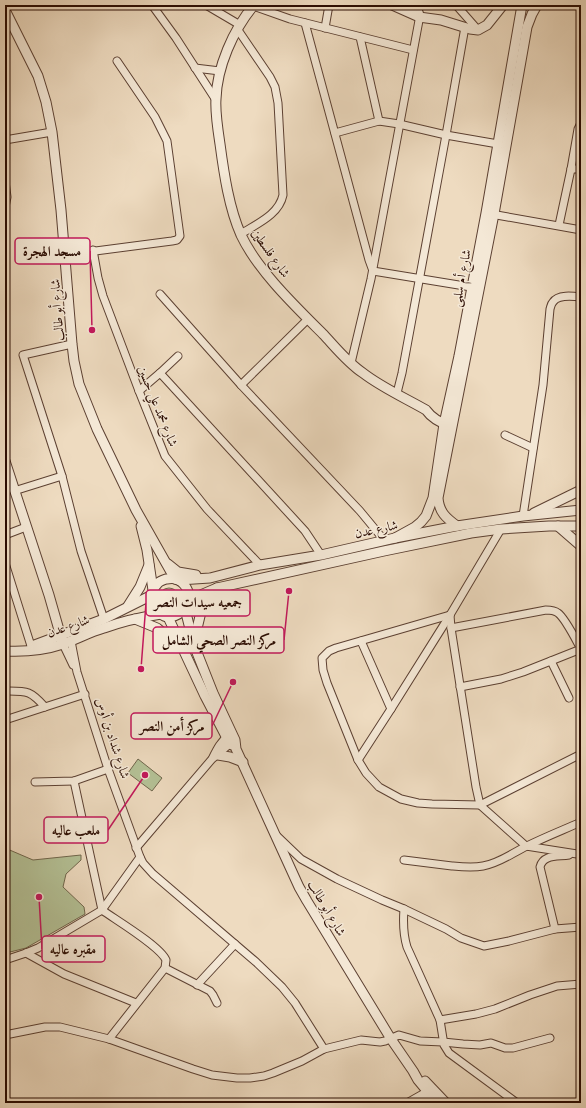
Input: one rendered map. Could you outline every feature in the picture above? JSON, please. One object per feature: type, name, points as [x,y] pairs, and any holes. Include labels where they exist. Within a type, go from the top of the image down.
[{"type":"street","points":[[152,5],[176,38],[216,100]]},
{"type":"street","points":[[206,5],[239,28],[270,77],[275,87],[278,103],[283,195],[282,201],[274,212],[267,218],[241,234]]},
{"type":"street","points":[[253,5],[305,23],[414,50]]},
{"type":"street","name":"شارع فلسطين","points":[[253,5],[227,51],[220,71],[216,100],[219,136],[230,202],[241,234],[250,251],[273,280],[308,319],[363,374],[426,410],[429,414],[449,422]]},
{"type":"street","points":[[325,28],[329,5]]},
{"type":"street","points":[[392,5],[419,17],[441,20],[478,30],[487,25],[500,6]]},
{"type":"street","points":[[351,363],[373,271],[399,124],[414,50],[420,14],[413,5]]},
{"type":"street","points":[[456,5],[478,30]]},
{"type":"street","name":"شارع أم سلمى","points":[[490,214],[498,144],[522,5]]},
{"type":"street","name":"شارع أم سلمى","points":[[456,526],[442,513],[439,507],[438,498],[459,356],[475,288],[527,27],[537,5]]},
{"type":"street","name":"شارع أبو طالب","points":[[5,10],[38,76],[46,102],[58,171],[72,344],[76,372],[82,394],[136,510],[165,562],[177,579]]},
{"type":"street","points":[[305,23],[373,271]]},
{"type":"street","points":[[397,393],[420,279],[465,27]]},
{"type":"street","points":[[360,37],[379,121]]},
{"type":"street","points":[[66,255],[93,250],[172,241],[177,240],[180,236],[167,141],[155,118],[117,61]]},
{"type":"street","points":[[195,68],[220,71]]},
{"type":"street","points":[[335,133],[379,121],[498,144]]},
{"type":"street","points":[[559,226],[578,129],[581,123]]},
{"type":"street","points":[[5,140],[52,132]]},
{"type":"street","points":[[571,169],[581,169]]},
{"type":"street","points":[[5,182],[5,208]]},
{"type":"street","points":[[490,214],[581,230]]},
{"type":"street","name":"شارع محمد علي حسين","points":[[93,250],[103,296],[154,430],[167,460],[207,508],[260,565]]},
{"type":"street","points":[[373,271],[475,288]]},
{"type":"street","points":[[160,294],[241,385],[360,511],[384,540]]},
{"type":"street","points":[[526,516],[533,448],[543,385],[550,308],[553,302],[558,298],[564,296],[581,297]]},
{"type":"street","points":[[241,385],[308,319]]},
{"type":"street","points":[[72,344],[23,355],[62,476],[81,551],[104,619]]},
{"type":"street","points":[[139,391],[178,356]]},
{"type":"street","points":[[160,373],[305,531],[321,555]]},
{"type":"street","name":"شارع أم سلمى","points":[[395,538],[415,528],[426,516],[430,507],[449,422]]},
{"type":"street","points":[[505,435],[533,448]]},
{"type":"street","name":"شارع شداد بن أوس","points":[[5,461],[49,595],[85,694],[108,769],[136,848],[143,863],[153,874],[270,974],[295,1003],[324,1049]]},
{"type":"street","points":[[14,491],[62,476]]},
{"type":"street","points":[[526,516],[581,490]]},
{"type":"street","name":"شارع أبو طالب","points":[[136,510],[147,550],[152,592]]},
{"type":"street","name":"شارع عدن","points":[[177,579],[210,578],[260,565],[321,555],[384,540],[456,526],[581,510]]},
{"type":"street","points":[[558,526],[581,546]]},
{"type":"street","name":"شارع عدن","points":[[189,600],[217,588],[431,540],[501,529],[581,526]]},
{"type":"street","points":[[5,535],[26,527]]},
{"type":"street","points":[[358,760],[450,615],[501,529]]},
{"type":"street","points":[[165,562],[178,572],[210,578]]},
{"type":"street","points":[[5,563],[31,646]]},
{"type":"street","points":[[128,606],[140,587],[149,564]]},
{"type":"street","points":[[166,579],[177,579],[185,585],[189,592],[189,600],[185,609],[179,614],[165,616],[156,610],[152,603],[152,592],[158,583],[166,579]]},
{"type":"street","points":[[194,645],[201,612],[217,588]]},
{"type":"street","name":"شارع عدن","points":[[5,651],[32,650],[65,638],[104,619],[152,592]]},
{"type":"street","name":"شارع أبو طالب","points":[[185,609],[194,645],[232,741]]},
{"type":"street","points":[[451,628],[550,610],[557,612],[562,617],[581,649],[501,679],[460,687]]},
{"type":"street","points":[[450,615],[460,687],[480,805],[526,846],[579,853]]},
{"type":"street","points":[[450,615],[336,648],[329,651],[322,658],[323,670],[327,684],[358,760],[372,781],[379,787],[401,799],[418,803],[480,805],[581,754]]},
{"type":"street","name":"شارع أبو طالب","points":[[165,616],[243,762],[299,887],[307,901],[391,1039],[413,1071],[422,1077],[433,1097],[446,1103]]},
{"type":"street","name":"شارع عدن","points":[[5,647],[18,648],[31,646],[134,619],[165,616]]},
{"type":"street","points":[[134,619],[157,628],[183,650]]},
{"type":"street","points":[[361,641],[391,709]]},
{"type":"street","points":[[551,661],[569,698]]},
{"type":"street","points":[[5,691],[28,692],[34,695],[45,707]]},
{"type":"street","points":[[5,720],[85,694]]},
{"type":"street","points":[[136,848],[215,757],[219,746],[232,741]]},
{"type":"street","points":[[215,757],[230,757],[243,762]]},
{"type":"street","points":[[35,782],[74,781],[108,769]]},
{"type":"street","points":[[74,781],[102,910],[160,951],[166,960],[164,968],[109,1039]]},
{"type":"street","points":[[404,860],[429,864],[475,867],[485,866],[497,862],[526,846],[581,822]]},
{"type":"street","points":[[275,834],[302,859],[337,879],[404,909],[446,929],[461,938],[484,946],[555,929],[581,928]]},
{"type":"street","points":[[555,929],[540,871],[541,863],[546,858],[579,853]]},
{"type":"street","points":[[5,960],[26,953],[49,942],[102,910],[140,857]]},
{"type":"street","points":[[404,909],[403,927],[407,947],[440,1020],[444,1045],[449,1053],[517,1103]]},
{"type":"street","points":[[197,984],[235,944]]},
{"type":"street","points":[[26,953],[64,974],[136,1003]]},
{"type":"street","points":[[164,968],[210,991],[217,1003]]},
{"type":"street","points":[[440,1020],[495,1009],[557,986],[581,984]]},
{"type":"street","points":[[5,1035],[51,1027],[66,1029],[109,1039],[212,1075],[236,1078],[257,1077],[273,1073],[302,1061],[324,1049],[361,1040],[380,1042],[399,1035],[420,1040],[463,1044],[480,1045],[491,1043],[505,1048],[513,1048],[550,1038]]},
{"type":"street","points":[[410,1103],[433,1097]]},
{"type":"green space","points":[[169,588],[176,591],[179,598],[176,605],[169,608],[162,605],[159,598],[162,591]]},
{"type":"green space","points":[[138,759],[162,778],[152,791],[128,773]]},
{"type":"green space","points":[[5,848],[33,860],[81,855],[81,860],[66,874],[63,887],[84,907],[85,914],[26,948],[10,952],[8,948],[5,949]]},
{"type":"place","name":"مسجد الهجرة","points":[[92,330]]},
{"type":"place","name":"مركز النصر الصحي الشامل","points":[[289,591]]},
{"type":"place","name":"جمعيه سيدات النصر","points":[[141,669]]},
{"type":"place","name":"مركز أمن النصر","points":[[233,682]]},
{"type":"place","name":"ملعب عاليه","points":[[145,775]]},
{"type":"place","name":"مقبره عاليه","points":[[39,897]]}]
